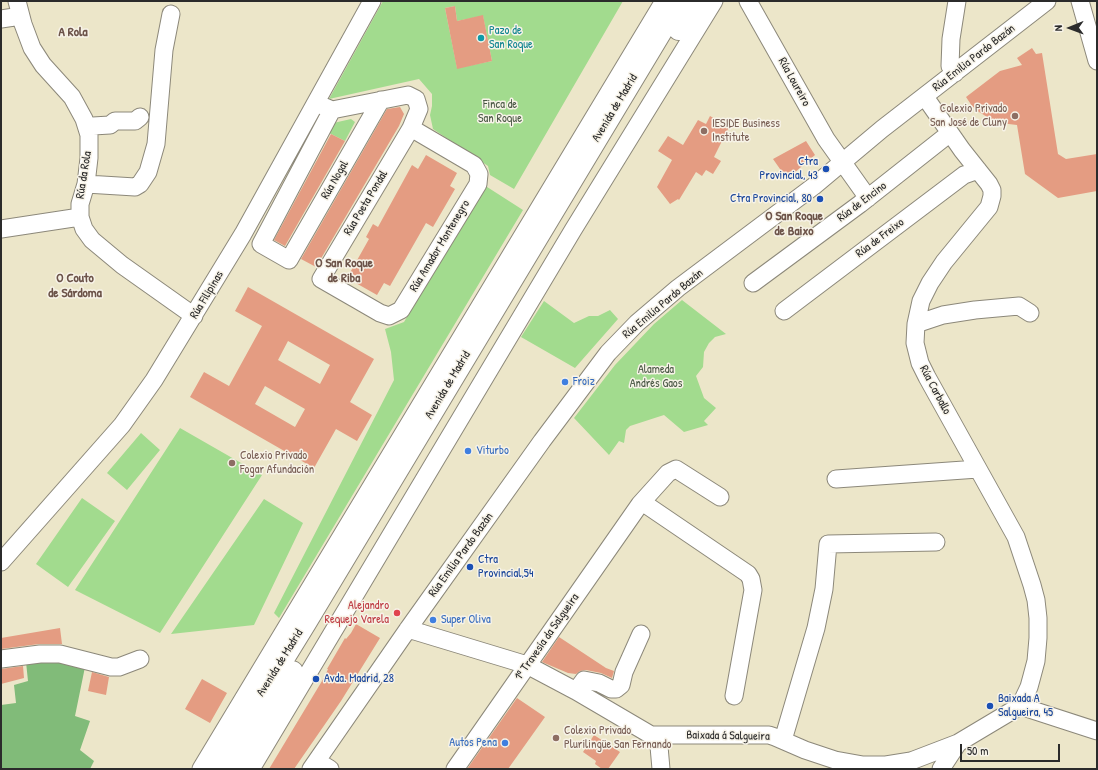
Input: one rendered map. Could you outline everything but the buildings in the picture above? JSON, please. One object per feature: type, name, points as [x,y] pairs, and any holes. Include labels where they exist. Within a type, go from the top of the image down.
[{"type":"highway","name":"Avenida de Madrid","points":[[215,769],[309,616],[679,1]]},
{"type":"highway","name":"Avenida de Madrid","points":[[234,769],[696,1]]},
{"type":"street","name":"Rúa Filipinas","points":[[1,562],[122,425],[154,380],[243,234],[372,1]]},
{"type":"street","points":[[201,769],[664,1]]},
{"type":"street","points":[[251,769],[569,236],[714,1]]},
{"type":"street","name":"Rúa Loureiro","points":[[748,1],[826,140],[868,198]]},
{"type":"street","points":[[955,73],[950,66],[951,39],[957,1]]},
{"type":"street","name":"Rúa Emilia Pardo Bazán","points":[[320,766],[408,630],[542,441],[608,353],[637,322],[678,288],[814,186],[882,129],[1047,1]]},
{"type":"street","points":[[1080,1],[1097,61]]},
{"type":"street","points":[[1,19],[19,9]]},
{"type":"street","name":"Rúa da Rola","points":[[19,9],[32,48],[43,65],[72,97],[84,119],[87,128],[89,135],[90,158],[86,184],[80,204],[80,217]]},
{"type":"street","points":[[86,184],[135,187],[140,184],[148,172],[156,144],[164,50],[171,14]]},
{"type":"street","name":"Rúa Poeta Pondal","points":[[321,279],[411,128],[419,109],[416,100],[408,95],[332,110]]},
{"type":"street","name":"Rúa Carballo","points":[[925,97],[950,134],[992,190],[991,202],[984,214],[936,272],[921,301],[916,324],[916,343],[920,363],[1016,537],[1036,600],[1038,618],[1036,661],[1029,687],[1020,706]]},
{"type":"street","name":"Rúa Nogal","points":[[332,110],[261,244],[289,260],[381,100]]},
{"type":"street","points":[[316,103],[332,110]]},
{"type":"street","points":[[87,128],[93,126],[110,125],[115,121],[134,121],[140,117]]},
{"type":"street","name":"Rúa Amador Montenegro","points":[[321,279],[380,313],[389,316],[401,310],[478,184],[479,174],[474,165],[411,128]]},
{"type":"street","name":"Rúa de Encino","points":[[753,283],[868,198],[950,134]]},
{"type":"street","name":"Rúa de Freixo","points":[[784,311],[964,175],[978,170]]},
{"type":"street","points":[[1,229],[80,217],[84,229],[92,240],[122,265],[194,316]]},
{"type":"street","points":[[916,324],[943,315],[976,310],[1019,306],[1030,313]]},
{"type":"street","name":"1ª Travesía da Salgueira","points":[[455,769],[641,503],[668,473],[676,469],[720,497]]},
{"type":"street","points":[[836,479],[978,469]]},
{"type":"street","points":[[641,503],[748,574],[751,579],[752,590],[734,696]]},
{"type":"street","points":[[783,740],[816,628],[824,589],[828,544],[936,542]]},
{"type":"street","name":"Baixada á Salgueira","points":[[408,630],[527,665],[576,691],[651,735],[769,735],[804,750],[835,760],[872,766],[911,761],[958,743],[1020,706]]},
{"type":"street","points":[[576,691],[584,680],[599,683],[611,689],[616,689],[620,685],[624,672],[641,634]]},
{"type":"street","points":[[1,659],[40,654],[60,654],[111,667],[119,667],[140,659]]},
{"type":"street","points":[[1020,706],[1097,731]]},
{"type":"street","points":[[658,735],[661,769]]},
{"type":"street","points":[[941,769],[958,743]]},
{"type":"green space","name":"Finca de San Roque","points":[[383,1],[623,1],[514,189],[490,175],[488,166],[433,129],[430,115],[432,94],[419,79],[329,99]],"holes":[[[455,6],[457,21],[483,16],[492,61],[457,68],[445,8]]]},
{"type":"green space","points":[[351,119],[355,122],[345,141],[325,131],[329,124]]},
{"type":"green space","points":[[484,185],[523,210],[279,618],[274,613],[394,380],[391,352],[385,329],[404,322]]},
{"type":"green space","name":"Alameda Andrés Gaos","points":[[682,300],[726,334],[715,337],[709,343],[704,352],[703,367],[696,376],[704,398],[716,408],[704,421],[708,425],[684,432],[664,415],[630,426],[626,430],[624,443],[619,441],[609,455],[574,418],[615,365],[654,324]]},
{"type":"green space","points":[[544,301],[574,323],[589,316],[598,316],[610,310],[618,319],[575,368],[521,337]]},
{"type":"green space","points":[[180,428],[262,475],[160,633],[75,590]]},
{"type":"green space","points":[[141,433],[160,450],[127,490],[107,473]]},
{"type":"green space","points":[[82,498],[115,521],[68,587],[36,564]]},
{"type":"green space","points":[[264,499],[303,523],[254,625],[171,634]]},
{"type":"green space","points":[[41,659],[85,667],[75,716],[90,721],[80,750],[94,761],[90,769],[1,769],[1,705],[16,703],[14,685],[28,681],[26,662]]},
{"type":"place","name":"Pazo de San Roque","points":[[481,38]]},
{"type":"place","name":"Colexio Privado San José de Cluny","points":[[1015,116]]},
{"type":"place","name":"IESIDE Business Institute","points":[[704,131]]},
{"type":"place","name":"Ctra Provincial, 43","points":[[826,169]]},
{"type":"place","name":"Ctra Provincial, 80","points":[[820,199]]},
{"type":"place","name":"Froiz","points":[[565,382]]},
{"type":"place","name":"Viturbo","points":[[468,451]]},
{"type":"place","name":"Colexio Privado Fogar Afundación","points":[[232,463]]},
{"type":"place","name":"Ctra Provincial,54","points":[[470,567]]},
{"type":"place","name":"Alejandro Requejo Varela","points":[[397,613]]},
{"type":"place","name":"Super Oliva","points":[[433,620]]},
{"type":"place","name":"Avda. Madrid, 28","points":[[316,679]]},
{"type":"place","name":"Baixada A Salgueira, 45","points":[[990,706]]},
{"type":"place","name":"Colexio Privado Plurilingüe San Fernando","points":[[556,738]]},
{"type":"place","name":"Autos Pena","points":[[505,743]]},
{"type":"district","name":"A Rola","points":[[73,33]]},
{"type":"district","name":"O San Roque de Baixo","points":[[794,224]]},
{"type":"district","name":"O San Roque de Riba","points":[[344,272]]},
{"type":"district","name":"O Couto de Sárdoma","points":[[75,286]]}]
